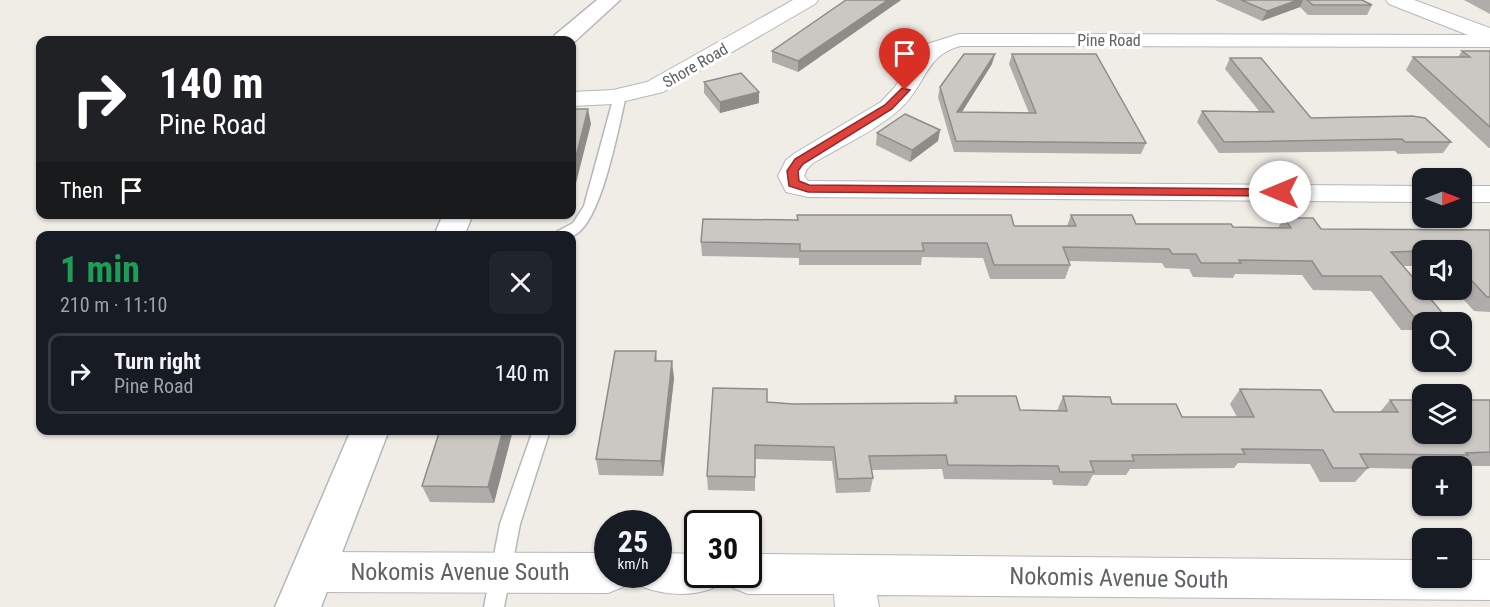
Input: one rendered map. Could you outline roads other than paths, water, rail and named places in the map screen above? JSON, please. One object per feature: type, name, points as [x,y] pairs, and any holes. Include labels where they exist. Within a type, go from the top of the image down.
[{"type":"street","points":[[568,36],[610,0]]},
{"type":"street","name":"Shore Road","points":[[576,99],[620,96],[645,90],[670,80],[808,0]]},
{"type":"street","points":[[1396,0],[1490,36]]},
{"type":"street","name":"Pine Road","points":[[1412,194],[808,189],[793,183],[792,171],[799,162],[889,107],[900,98],[932,50],[959,40],[1490,41]]},
{"type":"street","points":[[1472,194],[1490,194]]},
{"type":"street","points":[[305,589],[368,435]]},
{"type":"street","name":"Nokomis Avenue South","points":[[305,589],[497,590],[594,575]]},
{"type":"street","name":"Nokomis Avenue South","points":[[762,576],[856,591],[1326,593],[1490,580]]},
{"type":"lane","points":[[569,231],[584,222],[591,206],[620,96]]},
{"type":"lane","points":[[497,590],[510,524],[540,435]]}]
